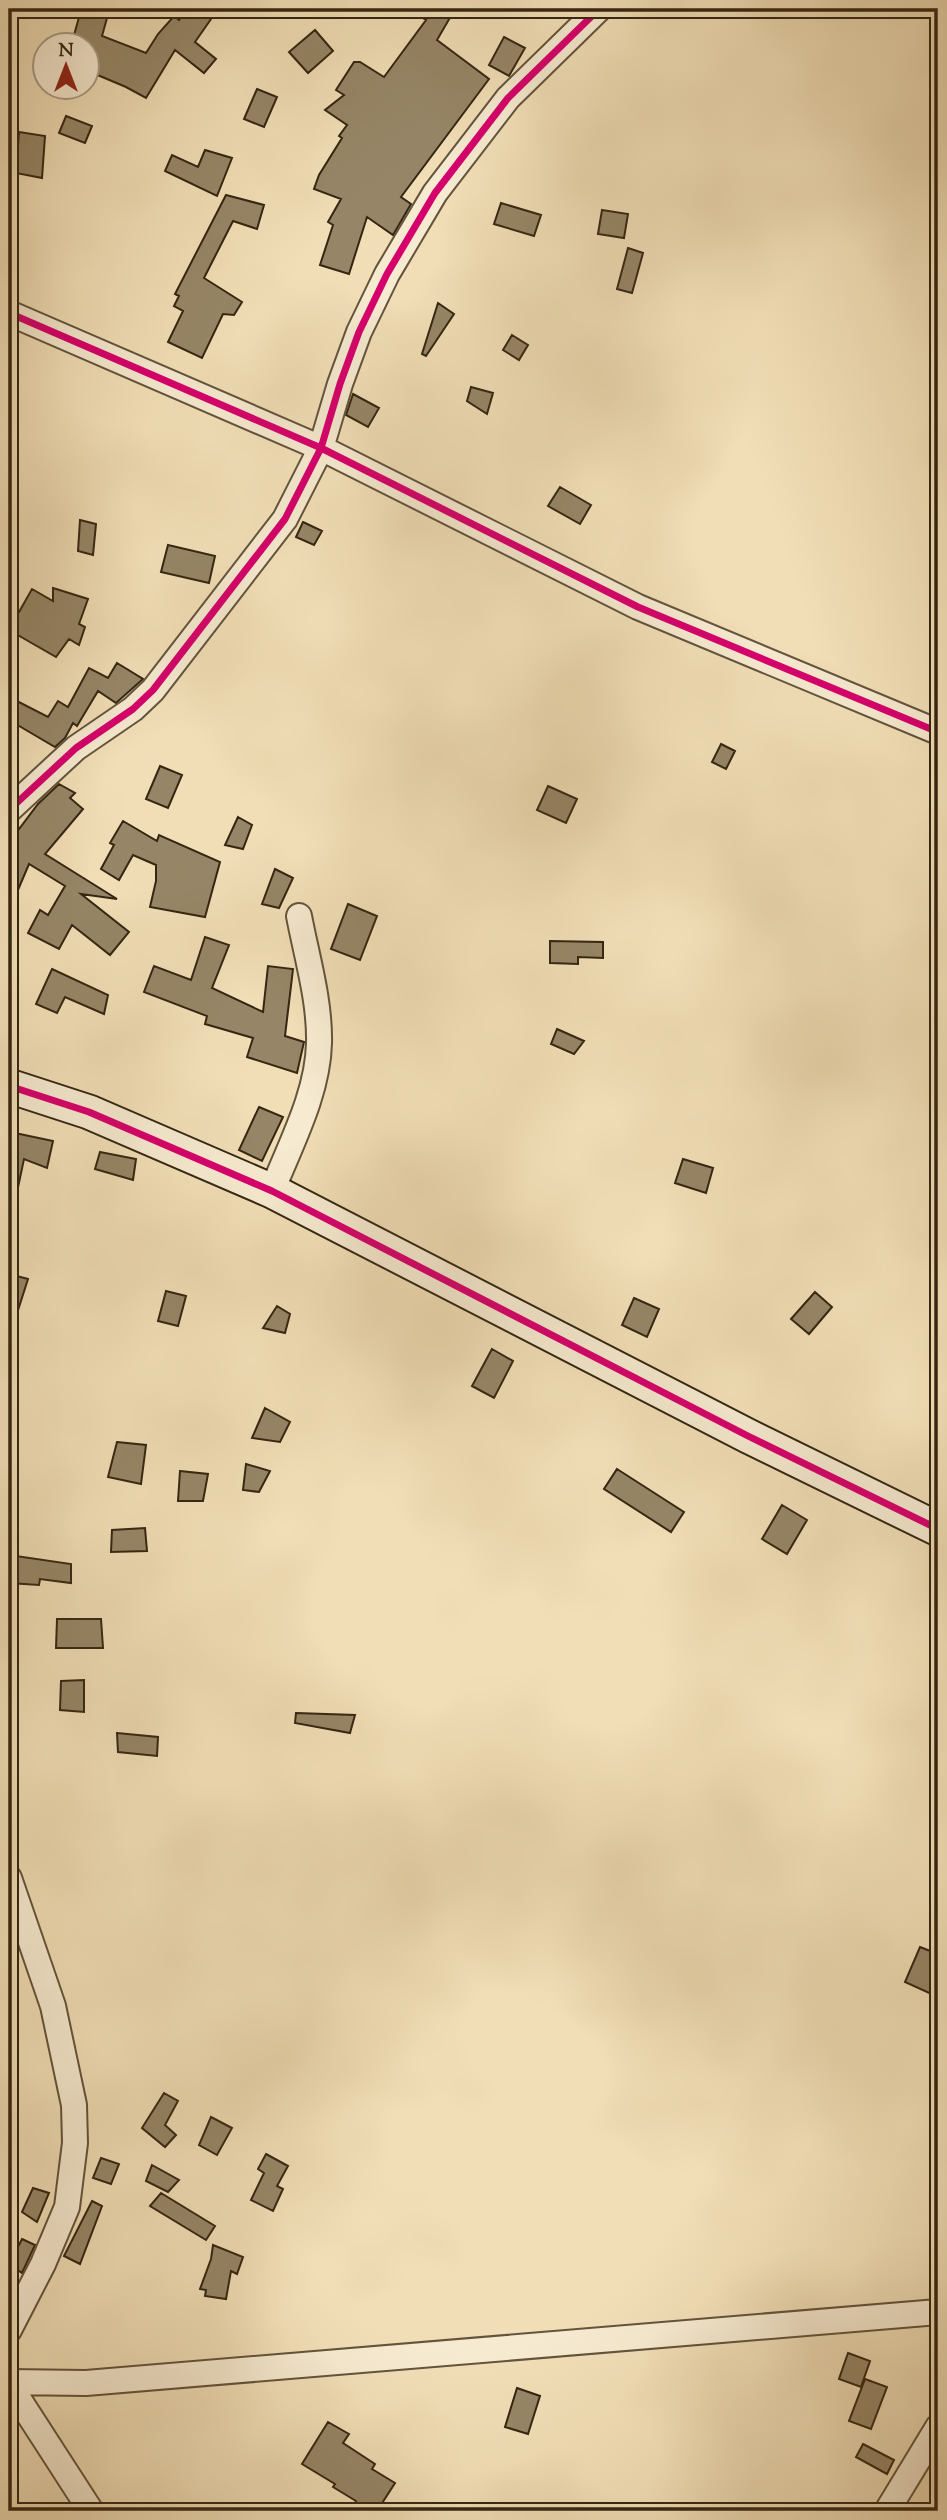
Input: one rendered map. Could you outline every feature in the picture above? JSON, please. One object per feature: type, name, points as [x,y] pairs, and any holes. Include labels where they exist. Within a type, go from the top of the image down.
[{"type":"street","points":[[9,810],[76,748],[133,709],[153,690],[285,519],[321,448],[359,332],[387,274],[435,193],[509,97],[599,9]]},
{"type":"street","points":[[9,313],[321,448],[638,607],[938,732]]},
{"type":"street","points":[[272,1191],[310,1094],[319,1045],[318,1018],[299,916]]},
{"type":"street","points":[[9,1086],[89,1112],[272,1191],[748,1436],[938,1529]]},
{"type":"street","points":[[9,1878],[53,2006],[74,2105],[75,2143],[67,2207],[43,2264],[9,2330]]},
{"type":"street","points":[[9,2383],[86,2383],[938,2312]]},
{"type":"street","points":[[9,2383],[91,2511]]},
{"type":"street","points":[[887,2511],[938,2427]]},
{"type":"building","points":[[186,9],[218,9],[195,42],[216,59],[204,73],[175,50],[146,98],[102,77],[102,36],[146,53],[174,16],[179,20]]},
{"type":"building","points":[[407,9],[455,9],[437,40],[489,79],[401,197],[411,204],[393,235],[367,217],[349,274],[320,265],[333,225],[328,222],[341,199],[314,189],[347,125],[325,110],[344,95],[336,90],[354,62],[360,62],[384,77],[426,20]]},
{"type":"building","points":[[81,10],[107,18],[102,36],[102,32],[75,32]]},
{"type":"building","points":[[315,30],[333,51],[308,73],[289,52]]},
{"type":"building","points":[[504,37],[525,48],[509,76],[489,65]]},
{"type":"building","points":[[257,89],[277,97],[264,127],[244,119]]},
{"type":"building","points":[[66,116],[92,126],[85,143],[59,133]]},
{"type":"building","points":[[19,132],[45,136],[42,178],[16,173]]},
{"type":"building","points":[[205,150],[232,158],[217,196],[165,171],[172,155],[198,167]]},
{"type":"building","points":[[226,195],[264,205],[257,229],[233,221],[204,278],[242,302],[234,315],[223,314],[202,358],[168,342],[183,311],[174,306],[179,296],[175,294]]},
{"type":"building","points":[[501,203],[541,215],[534,236],[494,224]]},
{"type":"building","points":[[602,210],[628,214],[624,238],[598,234]]},
{"type":"building","points":[[628,248],[643,253],[632,293],[617,289]]},
{"type":"building","points":[[438,303],[454,314],[426,356],[422,354]]},
{"type":"building","points":[[512,335],[528,345],[519,360],[503,350]]},
{"type":"building","points":[[471,387],[493,393],[487,414],[467,401]]},
{"type":"building","points":[[353,394],[379,408],[368,427],[346,415]]},
{"type":"building","points":[[560,487],[591,505],[580,524],[548,506]]},
{"type":"building","points":[[80,520],[96,524],[93,555],[78,551]]},
{"type":"building","points":[[303,522],[322,531],[314,545],[296,537]]},
{"type":"building","points":[[168,545],[215,556],[209,583],[161,572]]},
{"type":"building","points":[[53,588],[88,599],[79,624],[85,627],[79,645],[69,639],[56,657],[9,630],[9,608],[19,612],[32,589],[53,601]]},
{"type":"building","points":[[117,663],[143,679],[116,703],[98,691],[77,726],[73,723],[65,738],[55,747],[9,720],[9,697],[48,717],[58,701],[68,707],[89,668],[108,678]]},
{"type":"building","points":[[721,744],[735,751],[726,769],[712,762]]},
{"type":"building","points":[[160,766],[182,775],[168,808],[146,799]]},
{"type":"building","points":[[59,784],[75,793],[70,798],[83,809],[45,854],[117,899],[81,894],[129,932],[110,955],[72,925],[59,949],[28,933],[40,910],[48,915],[65,886],[29,864],[9,911],[9,824],[19,829],[38,804]]},
{"type":"building","points":[[548,786],[577,799],[566,823],[537,810]]},
{"type":"building","points":[[238,817],[252,825],[243,849],[225,845]]},
{"type":"building","points":[[123,821],[157,841],[159,835],[220,862],[205,917],[150,907],[156,881],[156,865],[133,855],[119,880],[101,869],[114,845],[110,843]]},
{"type":"building","points":[[275,869],[293,878],[279,908],[262,904]]},
{"type":"building","points":[[348,904],[377,916],[360,960],[331,949]]},
{"type":"building","points":[[205,937],[229,945],[212,988],[263,1012],[268,966],[293,969],[285,1036],[304,1042],[297,1073],[247,1057],[253,1038],[205,1024],[207,1016],[144,992],[154,966],[191,980]]},
{"type":"building","points":[[550,941],[603,942],[603,958],[578,957],[578,964],[550,963]]},
{"type":"building","points":[[52,969],[108,995],[104,1014],[65,997],[57,1013],[36,1004]]},
{"type":"building","points":[[557,1029],[584,1041],[574,1054],[551,1044]]},
{"type":"building","points":[[259,1107],[283,1117],[262,1161],[239,1150]]},
{"type":"building","points":[[15,1133],[53,1141],[47,1168],[24,1159],[16,1197],[9,1196],[9,1154]]},
{"type":"building","points":[[100,1152],[136,1159],[133,1180],[95,1169]]},
{"type":"building","points":[[683,1159],[713,1168],[706,1193],[675,1183]]},
{"type":"building","points":[[9,1274],[28,1279],[12,1329],[9,1329]]},
{"type":"building","points":[[166,1291],[186,1296],[178,1326],[158,1321]]},
{"type":"building","points":[[815,1292],[832,1307],[809,1334],[791,1319]]},
{"type":"building","points":[[634,1298],[659,1309],[647,1337],[622,1325]]},
{"type":"building","points":[[277,1306],[290,1314],[285,1333],[263,1328]]},
{"type":"building","points":[[492,1349],[513,1361],[494,1398],[472,1386]]},
{"type":"building","points":[[265,1408],[290,1422],[280,1442],[252,1438]]},
{"type":"building","points":[[117,1442],[146,1445],[141,1484],[108,1477]]},
{"type":"building","points":[[246,1464],[270,1471],[259,1492],[243,1490]]},
{"type":"building","points":[[617,1469],[684,1512],[671,1532],[604,1489]]},
{"type":"building","points":[[180,1471],[208,1474],[203,1501],[178,1501]]},
{"type":"building","points":[[782,1505],[807,1520],[787,1554],[762,1539]]},
{"type":"building","points":[[145,1528],[147,1551],[111,1552],[112,1530]]},
{"type":"building","points":[[9,1555],[71,1564],[71,1583],[40,1579],[39,1585],[9,1583]]},
{"type":"building","points":[[57,1619],[101,1619],[103,1648],[56,1648]]},
{"type":"building","points":[[84,1680],[84,1712],[60,1710],[61,1681]]},
{"type":"building","points":[[296,1713],[355,1715],[350,1733],[295,1723]]},
{"type":"building","points":[[117,1733],[158,1737],[157,1756],[118,1752]]},
{"type":"building","points":[[920,1947],[938,1954],[938,1997],[905,1982]]},
{"type":"building","points":[[164,2093],[178,2101],[165,2125],[176,2135],[165,2147],[142,2128]]},
{"type":"building","points":[[211,2117],[232,2128],[217,2155],[199,2145]]},
{"type":"building","points":[[266,2154],[288,2166],[277,2186],[283,2189],[273,2211],[251,2200],[264,2173],[258,2169]]},
{"type":"building","points":[[101,2158],[119,2164],[111,2184],[93,2178]]},
{"type":"building","points":[[152,2165],[179,2180],[168,2192],[146,2181]]},
{"type":"building","points":[[33,2188],[49,2193],[37,2222],[22,2212]]},
{"type":"building","points":[[161,2193],[215,2226],[206,2240],[150,2206]]},
{"type":"building","points":[[92,2201],[102,2206],[80,2264],[64,2256]]},
{"type":"building","points":[[22,2239],[35,2245],[22,2273],[9,2264]]},
{"type":"building","points":[[213,2245],[243,2257],[237,2274],[231,2271],[226,2299],[205,2296],[206,2290],[200,2289]]},
{"type":"building","points":[[848,2353],[870,2361],[861,2387],[839,2379]]},
{"type":"building","points":[[865,2379],[887,2387],[871,2429],[849,2421]]},
{"type":"building","points":[[517,2388],[540,2396],[528,2434],[505,2427]]},
{"type":"building","points":[[328,2422],[349,2434],[343,2443],[375,2464],[372,2469],[395,2483],[377,2511],[350,2511],[356,2501],[333,2487],[335,2484],[302,2464]]},
{"type":"building","points":[[863,2444],[894,2460],[887,2474],[856,2457]]},
{"type":"cycle path","points":[[9,810],[76,748],[133,709],[153,690],[285,519],[321,448],[359,332],[387,274],[435,193],[508,98],[599,9]]},
{"type":"cycle path","points":[[9,313],[321,448],[638,607],[938,732]]},
{"type":"cycle path","points":[[9,1086],[89,1112],[272,1191],[748,1436],[938,1529]]}]
